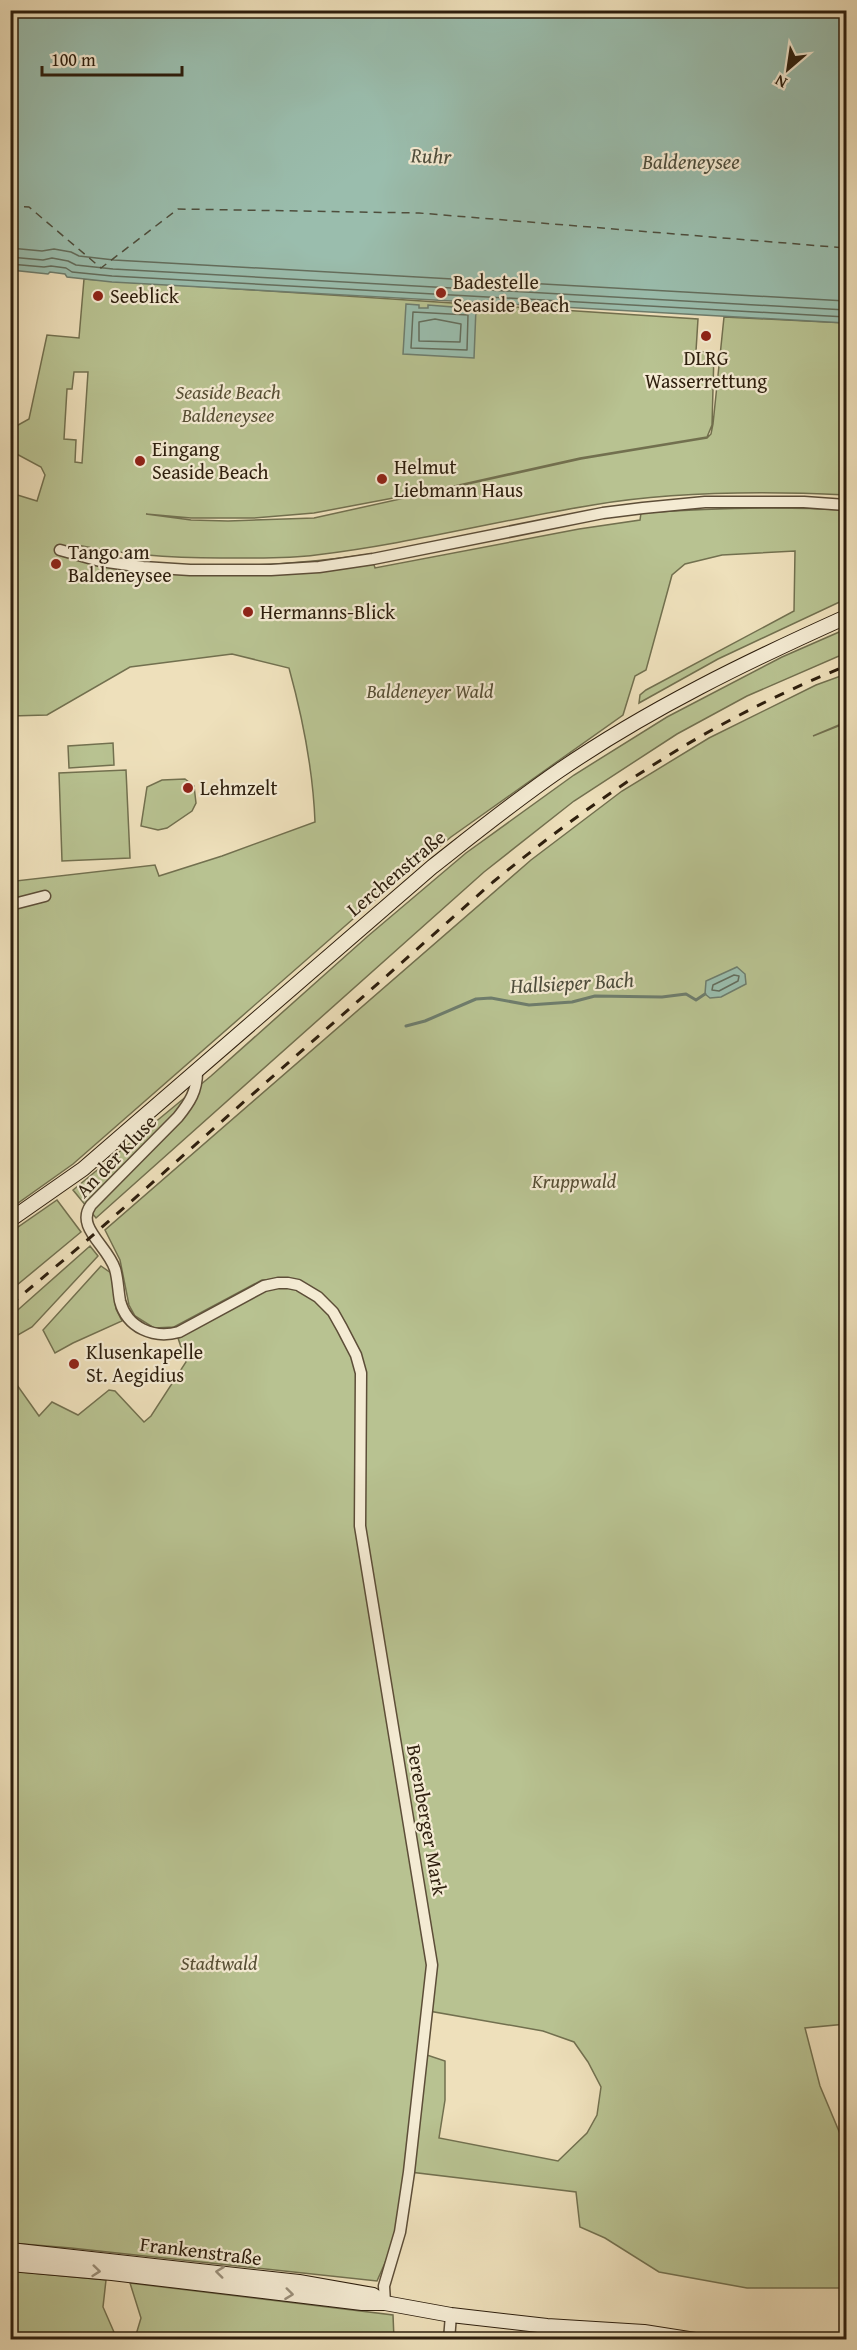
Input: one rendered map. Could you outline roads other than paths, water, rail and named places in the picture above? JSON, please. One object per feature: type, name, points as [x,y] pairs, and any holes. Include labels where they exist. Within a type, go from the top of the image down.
[{"type":"main road","name":"Lerchenstraße","points":[[10,1220],[83,1169],[432,867],[561,769],[705,684],[846,616]]},
{"type":"main road","name":"Frankenstraße","points":[[10,2250],[38,2259],[299,2282],[373,2295],[385,2303],[566,2334],[644,2332],[695,2340]]},
{"type":"main road","name":"Frankenstraße","points":[[10,2264],[38,2259]]},
{"type":"street","points":[[60,550],[99,561],[143,567],[190,570],[271,570],[319,567],[373,559],[603,513],[643,508],[705,502],[846,504]]},
{"type":"street","points":[[10,905],[45,897]]},
{"type":"street","name":"An der Kluse","points":[[197,1072],[197,1086],[194,1094],[178,1117],[85,1213],[87,1225],[107,1251],[115,1269],[121,1303],[126,1315],[145,1331],[168,1335],[179,1332],[264,1286],[288,1283],[298,1285],[318,1297],[333,1312],[350,1343]]},
{"type":"street","name":"Berenberger Mark","points":[[350,1343],[363,1380],[360,1526],[432,1965],[409,2172],[400,2232],[384,2286],[385,2303]]},
{"type":"street","points":[[448,2340],[451,2315]]},
{"type":"water","name":"Baldeneysee","points":[[11,10],[846,11],[846,323],[112,282],[67,277],[65,274],[50,272],[48,274],[11,270]]},
{"type":"water","points":[[406,304],[419,305],[419,308],[428,308],[428,305],[453,307],[453,310],[476,308],[474,358],[403,354]]},
{"type":"water","points":[[737,967],[745,974],[746,984],[721,997],[710,998],[705,994],[706,981]]},
{"type":"waterway","name":"Hallsieper Bach","points":[[406,1026],[425,1021],[476,999],[491,998],[529,1005],[572,1002],[595,996],[662,997],[686,994],[696,1000],[705,994]]},
{"type":"railway","points":[[10,1305],[84,1243],[493,882],[535,849],[618,788],[704,734],[796,687],[846,666]]},
{"type":"place","name":"Badestelle Seaside Beach","points":[[441,293]]},
{"type":"place","name":"Seeblick","points":[[98,296]]},
{"type":"place","name":"DLRG Wasserrettung","points":[[706,336]]},
{"type":"place","name":"Eingang Seaside Beach","points":[[140,461]]},
{"type":"place","name":"Helmut Liebmann Haus","points":[[382,479]]},
{"type":"place","name":"Tango am Baldeneysee","points":[[56,564]]},
{"type":"place","name":"Hermanns-Blick","points":[[248,612]]},
{"type":"place","name":"Lehmzelt","points":[[188,788]]},
{"type":"place","name":"Klusenkapelle St. Aegidius","points":[[74,1364]]},
{"type":"water label","name":"Ruhr","points":[[431,156]]},
{"type":"park label","name":"Seaside Beach Baldeneysee","points":[[228,404]]},
{"type":"park label","name":"Baldeneyer Wald","points":[[430,691]]},
{"type":"park label","name":"Kruppwald","points":[[574,1181]]},
{"type":"park label","name":"Stadtwald","points":[[219,1963]]}]
